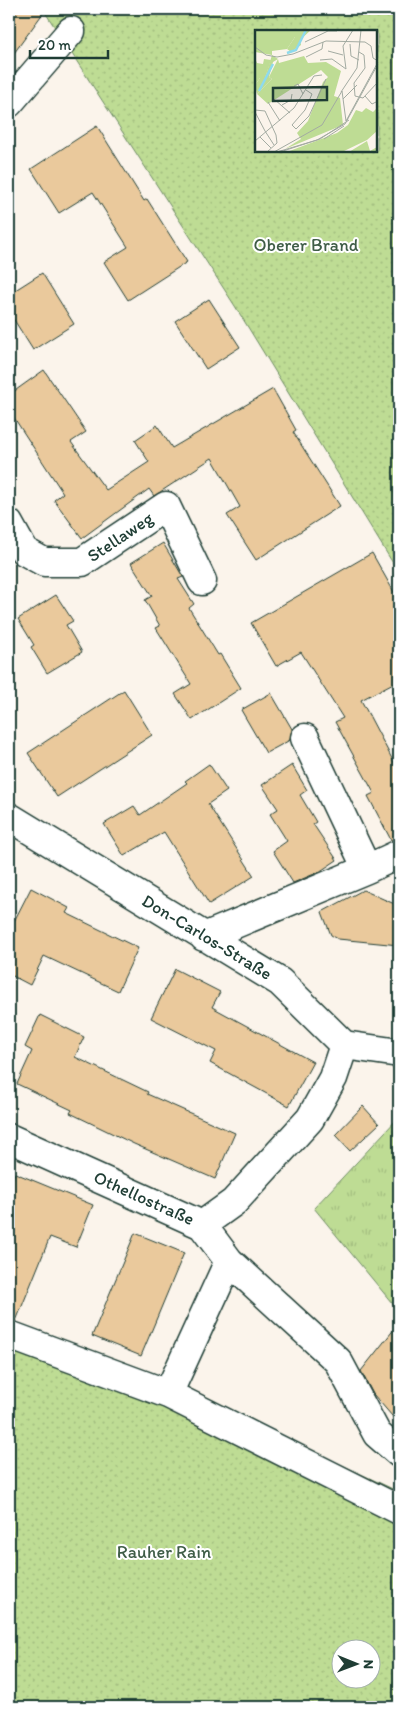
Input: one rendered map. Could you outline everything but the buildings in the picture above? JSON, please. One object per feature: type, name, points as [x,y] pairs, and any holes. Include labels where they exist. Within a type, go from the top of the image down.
[{"type":"street","points":[[9,103],[71,31]]},
{"type":"street","name":"Stellaweg","points":[[9,524],[24,551],[44,562],[82,562],[166,506],[202,581]]},
{"type":"street","points":[[305,738],[367,869]]},
{"type":"street","name":"Don-Carlos-Straße","points":[[9,817],[280,982],[344,1045]]},
{"type":"street","points":[[204,937],[399,854]]},
{"type":"street","points":[[344,1045],[399,1053]]},
{"type":"street","name":"Othellostraße","points":[[9,1138],[202,1225],[234,1202],[310,1119],[333,1078],[344,1045]]},
{"type":"street","points":[[202,1225],[229,1261],[338,1361],[377,1434],[399,1453]]},
{"type":"street","points":[[168,1394],[229,1261]]},
{"type":"street","points":[[9,1335],[168,1394],[399,1510]]},
{"type":"green space","name":"Oberer Brand","points":[[43,9],[399,9],[399,573],[235,306]]},
{"type":"green space","points":[[399,1117],[399,1306],[392,1303],[314,1208]]},
{"type":"green space","name":"Rauher Rain","points":[[9,1325],[164,1381],[399,1492],[399,1707],[9,1707]]}]
